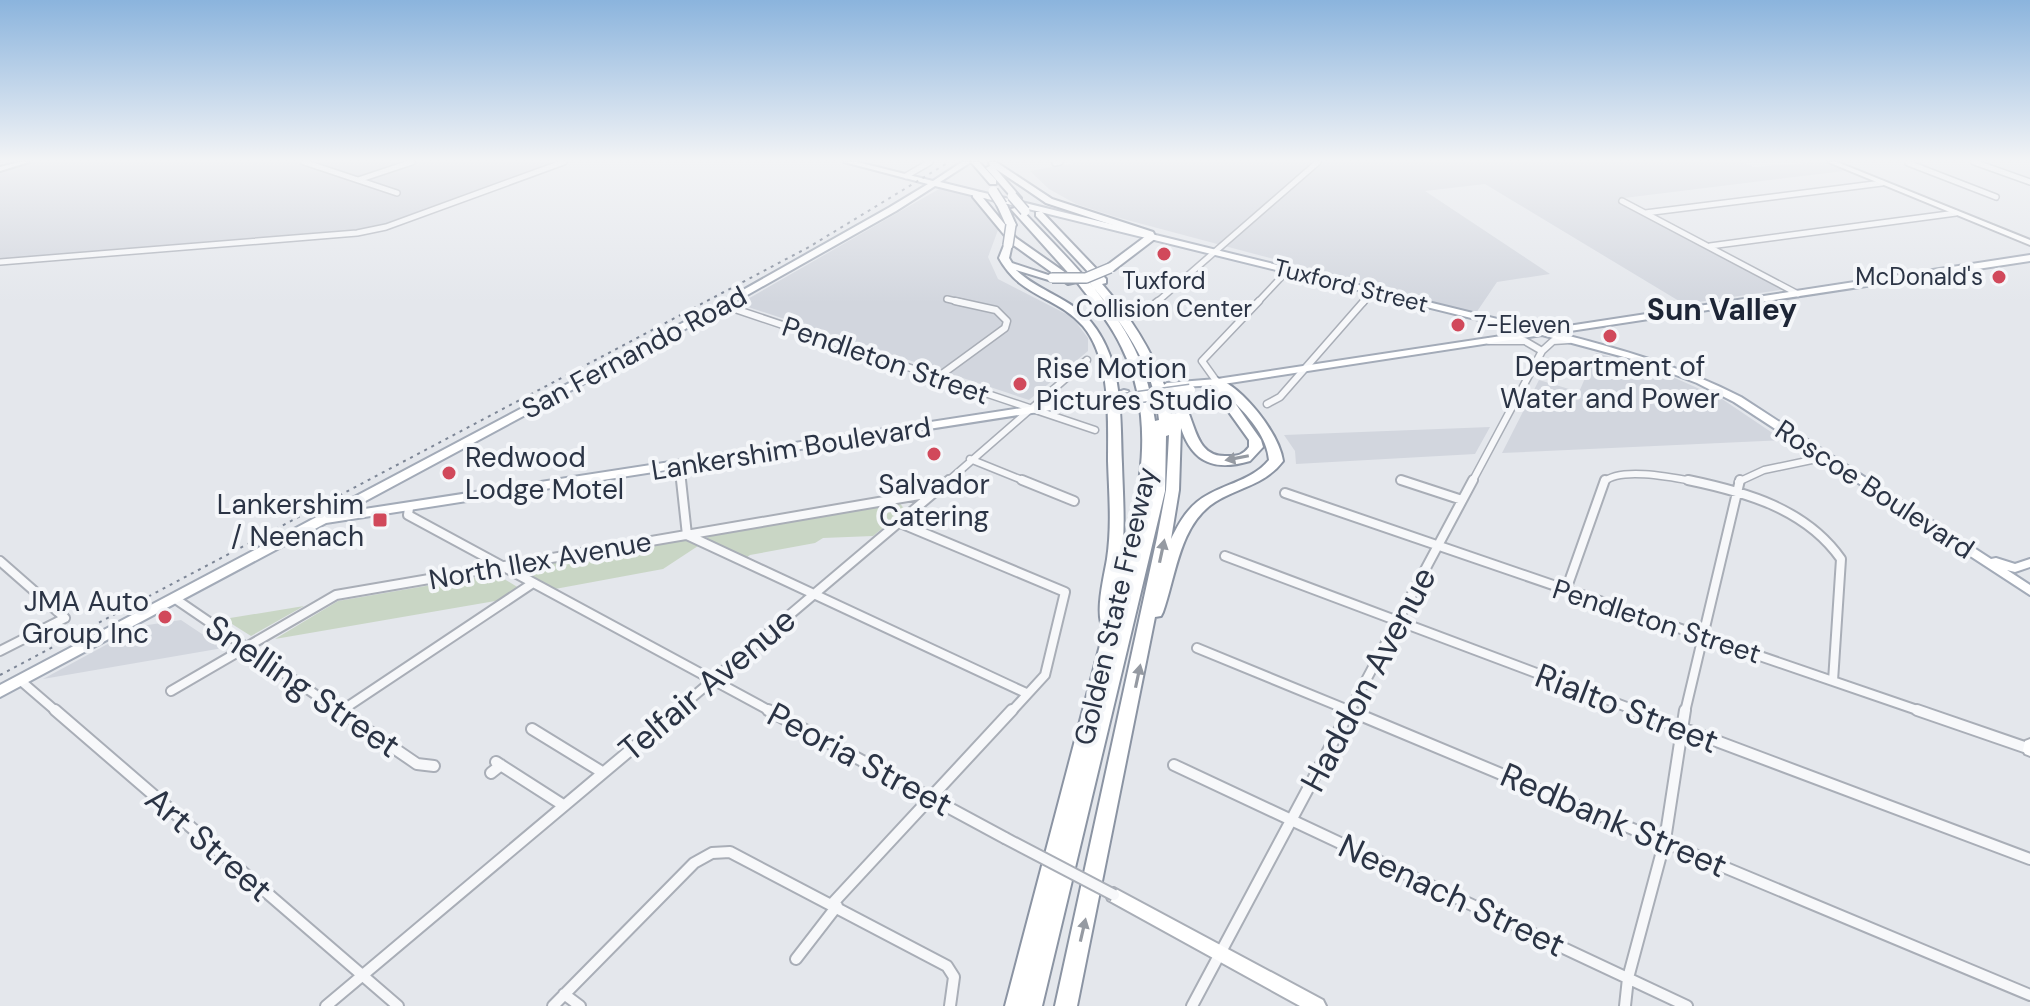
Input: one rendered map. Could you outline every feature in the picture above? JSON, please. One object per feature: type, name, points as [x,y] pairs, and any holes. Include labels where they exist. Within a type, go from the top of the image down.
[{"type":"highway","points":[[987,209],[1013,240],[1080,289],[1106,319],[1120,344],[1135,358]]},
{"type":"highway","points":[[1015,209],[1007,258],[1024,272],[1052,278],[1086,278],[1110,268],[1150,236]]},
{"type":"highway","points":[[1021,209],[1109,304],[1132,337],[1157,403],[1161,449],[1158,491],[1031,1006]]},
{"type":"highway","name":"Golden State Freeway","points":[[1016,1006],[1140,522],[1151,455],[1148,402],[1135,358],[1112,317],[1021,209]]},
{"type":"highway","points":[[1022,209],[1132,328],[1145,351],[1162,401],[1167,453],[1152,537],[1040,1006]]},
{"type":"highway","name":"Golden State Freeway","points":[[1022,209],[1131,314],[1157,357],[1168,390],[1177,459],[1148,628],[1066,1006]]},
{"type":"highway","points":[[1072,209],[1150,236]]},
{"type":"highway","points":[[1008,245],[1004,258],[1015,276],[1074,310],[1088,323],[1121,396],[1118,516],[1107,605],[1110,633]]},
{"type":"highway","points":[[1168,390],[1178,399],[1188,435],[1199,452],[1228,461],[1248,457],[1256,447],[1255,440],[1217,391],[1217,382]]},
{"type":"highway","points":[[1148,628],[1192,515],[1218,495],[1263,475],[1276,461],[1274,444],[1228,389],[1217,382]]},
{"type":"main road","name":"San Fernando Road","points":[[0,692],[723,305],[890,209]]},
{"type":"main road","name":"Tuxford Street","points":[[1032,209],[1150,236]]},
{"type":"main road","name":"Tuxford Street","points":[[1044,209],[1641,358],[1719,389]]},
{"type":"main road","points":[[1946,209],[2030,243]]},
{"type":"main road","points":[[1096,225],[1116,226]]},
{"type":"main road","name":"Lankershim Boulevard","points":[[324,519],[2030,260]]},
{"type":"main road","name":"Roscoe Boulevard","points":[[1719,389],[2030,591]]},
{"type":"main road","points":[[373,492],[365,502],[367,508],[409,508]]},
{"type":"main road","points":[[1967,549],[2009,568],[2021,568],[2030,563]]},
{"type":"main road","name":"Peoria Street","points":[[1114,895],[1317,1006]]},
{"type":"street","points":[[0,262],[357,233],[386,227],[435,209]]},
{"type":"street","points":[[1153,305],[1263,209]]},
{"type":"street","points":[[1637,209],[1798,294]]},
{"type":"street","points":[[1645,213],[1677,209]]},
{"type":"street","points":[[1710,246],[1956,213]]},
{"type":"street","points":[[1217,382],[1202,361],[1288,270]]},
{"type":"street","points":[[1267,404],[1275,402],[1373,291]]},
{"type":"street","points":[[938,377],[1005,328],[1007,321],[996,310],[947,299]]},
{"type":"street","name":"Pendleton Street","points":[[723,305],[1095,430]]},
{"type":"street","points":[[1488,341],[1503,344],[1525,340],[1536,343],[1542,351],[1553,341],[1573,340]]},
{"type":"street","name":"Haddon Avenue","points":[[1192,1006],[1542,351]]},
{"type":"street","name":"Telfair Avenue","points":[[326,1006],[900,523],[1087,360]]},
{"type":"street","points":[[1625,1006],[1628,978],[1665,840],[1681,728],[1705,636],[1738,481],[1750,474],[1826,457]]},
{"type":"street","points":[[970,459],[1074,501]]},
{"type":"street","points":[[679,465],[687,535],[1026,693]]},
{"type":"street","points":[[1566,590],[1605,480],[1611,476],[1662,474],[1736,494],[1804,521],[1825,538],[1841,559],[1833,681]]},
{"type":"street","points":[[1401,480],[1462,500]]},
{"type":"street","name":"North Ilex Avenue","points":[[171,691],[336,595],[933,493]]},
{"type":"street","name":"Pendleton Street","points":[[1285,493],[2030,748]]},
{"type":"street","name":"Peoria Street","points":[[409,508],[408,515],[711,681],[1114,895]]},
{"type":"street","points":[[796,959],[835,905],[1045,675],[1065,592],[900,523]]},
{"type":"street","name":"Rialto Street","points":[[1225,556],[2030,859]]},
{"type":"street","points":[[0,561],[4,571],[65,618],[0,651]]},
{"type":"street","points":[[341,711],[533,583]]},
{"type":"street","name":"Snelling Street","points":[[174,598],[417,764],[434,766]]},
{"type":"street","name":"Redbank Street","points":[[1197,648],[1665,840],[2030,995]]},
{"type":"street","name":"Art Street","points":[[21,681],[398,1006]]},
{"type":"street","points":[[532,729],[602,772]]},
{"type":"street","points":[[491,773],[499,763],[563,805]]},
{"type":"street","name":"Neenach Street","points":[[1174,765],[1687,1006]]},
{"type":"street","points":[[553,1006],[694,863],[712,853],[730,852],[947,966],[954,977],[950,1006]]},
{"type":"street","points":[[564,994],[580,1006]]},
{"type":"shaded area","points":[[0,209],[427,209],[373,229],[0,261]]},
{"type":"shaded area","points":[[904,209],[982,209],[998,230],[988,257],[998,279],[1072,317],[1088,338],[1088,351],[1029,400],[739,304]]},
{"type":"shaded area","points":[[1091,209],[1452,209],[1550,274],[1497,282],[1476,313]]},
{"type":"shaded area","points":[[1526,209],[1645,209],[1793,288],[1684,304]]},
{"type":"shaded area","points":[[1596,353],[1652,368],[1722,399],[1783,440],[1502,453],[1539,380],[1579,392]]},
{"type":"shaded area","points":[[1490,427],[1475,454],[1296,464],[1295,451],[1284,435]]},
{"type":"shaded area","points":[[181,620],[223,648],[43,679],[141,626]]},
{"type":"green space","points":[[899,502],[905,510],[873,536],[823,538],[815,543],[746,558],[706,540],[709,535]]},
{"type":"green space","points":[[683,539],[698,546],[663,569],[555,589],[522,571],[526,565]]},
{"type":"green space","points":[[496,574],[519,588],[501,600],[275,639],[338,601]]},
{"type":"green space","points":[[304,606],[251,636],[224,619]]},
{"type":"railway","points":[[0,675],[809,247],[872,209]]},
{"type":"place","name":"Tuxford Collision Center","points":[[1164,254]]},
{"type":"place","name":"McDonald's","points":[[1999,277]]},
{"type":"place","name":"7-Eleven","points":[[1458,325]]},
{"type":"place","name":"Department of Water and Power","points":[[1610,336]]},
{"type":"place","name":"Rise Motion Pictures Studio","points":[[1020,384]]},
{"type":"place","name":"Salvador Catering","points":[[934,454]]},
{"type":"place","name":"Redwood Lodge Motel","points":[[449,473]]},
{"type":"place","name":"Lankershim / Neenach","points":[[380,520]]},
{"type":"place","name":"JMA Auto Group Inc","points":[[165,617]]},
{"type":"district","name":"Sun Valley","points":[[1722,310]]}]
